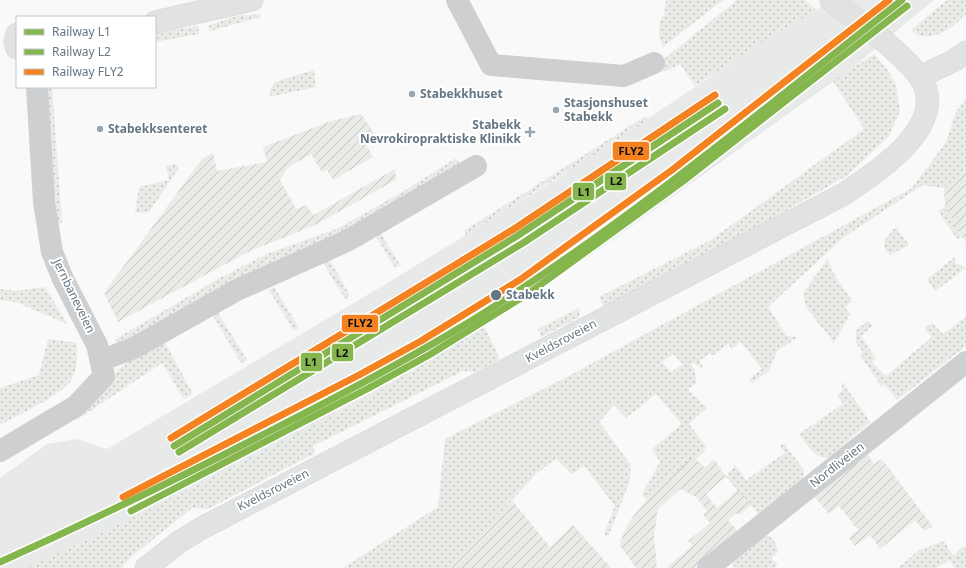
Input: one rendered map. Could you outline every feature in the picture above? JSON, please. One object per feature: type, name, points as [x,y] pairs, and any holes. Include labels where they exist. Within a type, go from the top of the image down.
[{"type":"main road","points":[[156,22],[252,0]]},
{"type":"main road","points":[[831,0],[907,62],[920,77],[955,60],[966,52]]},
{"type":"main road","name":"Kveldsroveien","points":[[146,568],[179,542],[229,513],[844,194],[892,159],[908,145],[919,130],[926,101],[925,88],[920,77]]},
{"type":"street","points":[[457,0],[491,65],[624,76],[654,63]]},
{"type":"street","name":"Jernbaneveien","points":[[0,451],[76,406],[104,376],[102,360],[94,337],[62,277],[52,252],[44,202],[37,88]]},
{"type":"street","points":[[102,360],[134,348],[238,290],[347,241],[476,166]]},
{"type":"street","name":"Nordliveien","points":[[708,568],[966,362]]},
{"type":"shaded area","points":[[666,0],[723,0],[663,47],[659,36],[660,19],[664,15]]},
{"type":"shaded area","points":[[737,0],[805,0],[817,10],[773,35],[695,86],[680,64],[664,72],[659,63]]},
{"type":"shaded area","points":[[827,0],[934,0],[852,68],[601,248],[481,329],[373,395],[98,535],[27,568],[0,568],[0,478],[47,444],[77,439],[107,449],[389,282],[551,183],[773,35],[817,10]]},
{"type":"shaded area","points":[[947,0],[966,0],[966,14],[948,29],[933,36],[918,35],[911,30]]},
{"type":"shaded area","points":[[260,14],[261,17],[210,31],[208,26],[235,16]]},
{"type":"shaded area","points":[[198,26],[199,34],[156,42],[156,33]]},
{"type":"shaded area","points":[[874,54],[887,69],[896,85],[900,111],[889,136],[848,175],[747,233],[604,307],[599,297],[711,240],[864,129],[833,81]]},
{"type":"shaded area","points":[[314,70],[316,87],[270,97],[270,89],[275,82]]},
{"type":"shaded area","points":[[47,88],[52,88],[62,223],[56,223]]},
{"type":"shaded area","points":[[966,99],[966,169],[944,188],[923,185],[844,237],[768,307],[787,336],[798,337],[777,351],[769,371],[752,383],[749,379],[762,369],[741,342],[732,349],[728,344],[712,356],[710,353],[700,361],[704,370],[694,363],[691,364],[695,370],[696,383],[688,389],[707,408],[689,424],[706,446],[647,500],[642,494],[660,462],[652,449],[682,424],[656,394],[626,418],[614,405],[599,422],[631,465],[629,483],[608,537],[604,534],[615,506],[584,466],[572,474],[556,459],[537,473],[449,568],[343,568],[438,507],[445,439],[567,377],[912,188],[946,142],[956,112]],"holes":[[[673,354],[683,364],[671,372],[662,362]]]},
{"type":"shaded area","points":[[361,114],[376,136],[365,143],[373,157],[333,180],[327,170],[322,172],[311,154],[287,168],[280,180],[296,209],[306,205],[314,215],[395,169],[396,180],[313,226],[248,252],[118,322],[104,293],[202,159],[213,153],[217,171],[267,162],[263,147],[331,121]]},
{"type":"shaded area","points":[[644,117],[648,119],[632,131],[466,235],[464,231]]},
{"type":"shaded area","points":[[456,158],[460,164],[346,233],[128,339],[118,342],[114,340],[220,278],[267,254],[339,228],[404,191]]},
{"type":"shaded area","points":[[175,164],[179,168],[149,212],[135,213],[139,187],[169,180],[166,166]]},
{"type":"shaded area","points":[[966,169],[966,243],[945,207],[944,188]]},
{"type":"shaded area","points":[[945,207],[962,237],[957,239],[938,211]]},
{"type":"shaded area","points":[[896,227],[909,245],[890,255],[884,248],[885,239]]},
{"type":"shaded area","points":[[380,232],[400,265],[395,268],[375,235]]},
{"type":"shaded area","points":[[955,257],[955,263],[966,268],[935,291],[927,279]]},
{"type":"shaded area","points":[[828,258],[832,270],[852,301],[845,307],[850,314],[834,343],[806,307],[803,293]]},
{"type":"shaded area","points":[[330,260],[350,296],[345,299],[323,263]]},
{"type":"shaded area","points":[[45,287],[67,324],[16,302],[0,300],[0,289],[16,291]]},
{"type":"shaded area","points":[[274,287],[299,328],[294,331],[269,290]]},
{"type":"shaded area","points":[[215,308],[247,360],[241,363],[210,311]]},
{"type":"shaded area","points":[[579,308],[580,317],[541,337],[538,329]]},
{"type":"shaded area","points":[[966,317],[966,346],[897,400],[884,384],[881,386],[860,355],[863,352],[856,343],[856,330],[868,321],[873,325],[861,336],[876,359],[872,362],[886,376],[932,337],[924,328],[932,323],[943,334]]},
{"type":"shaded area","points":[[484,326],[500,359],[476,372],[463,371],[313,446],[315,453],[208,509],[192,508],[131,557],[121,568],[25,568],[98,535],[373,395]]},
{"type":"shaded area","points":[[48,339],[77,343],[76,366],[72,379],[67,385],[50,398],[0,425],[0,388],[39,375]]},
{"type":"shaded area","points":[[165,343],[193,394],[184,399],[162,363],[75,421],[74,415],[108,383],[119,369],[133,358]]},
{"type":"shaded area","points":[[842,381],[870,422],[830,457],[825,458],[812,451],[799,434],[843,404],[837,395],[842,391]]},
{"type":"shaded area","points":[[784,443],[804,470],[803,480],[761,517],[726,477],[735,465],[746,480],[785,453],[780,447]]},
{"type":"shaded area","points":[[706,446],[704,452],[696,459],[705,468],[714,459],[726,477],[706,494],[717,508],[738,490],[751,505],[739,515],[737,513],[728,520],[739,533],[695,568],[668,568],[668,566],[692,546],[688,541],[710,523],[703,514],[707,511],[696,497],[681,489],[658,509],[654,536],[657,568],[636,568],[620,546],[624,533],[631,519],[655,492]]},
{"type":"shaded area","points":[[867,454],[874,464],[882,459],[933,527],[924,531],[915,520],[880,549],[870,535],[855,546],[849,538],[858,530],[839,506],[829,514],[813,495]]},
{"type":"shaded area","points":[[512,500],[550,547],[573,525],[611,568],[449,568]]},
{"type":"shaded area","points":[[765,535],[771,537],[775,543],[778,552],[772,558],[778,565],[774,568],[735,568],[732,563]]},
{"type":"shaded area","points":[[944,541],[953,556],[962,547],[966,547],[966,568],[955,568],[949,560],[936,568],[898,568],[919,550]]},
{"type":"rail line","name":"FLY2","points":[[123,497],[359,375],[421,341],[521,279],[672,170],[889,0]]},
{"type":"rail line","name":"L1","points":[[0,562],[102,515],[237,448],[384,371],[468,323],[548,271],[652,196],[902,0]]},
{"type":"rail line","name":"L2","points":[[131,511],[367,389],[429,355],[529,293],[682,182],[907,6]]},
{"type":"rail line","name":"FLY2","points":[[171,438],[514,229],[715,95]]},
{"type":"rail line","name":"L1","points":[[174,446],[517,236],[718,103]]},
{"type":"rail line","name":"L2","points":[[179,452],[523,243],[725,109]]},
{"type":"place","name":"Stabekkhuset","points":[[412,94]]},
{"type":"place","name":"Stasjonshuset Stabekk","points":[[556,110]]},
{"type":"place","name":"Stabekksenteret","points":[[100,129]]},
{"type":"place","name":"Stabekk Nevrokiropraktiske Klinikk","points":[[530,132]]},
{"type":"place","name":"Stabekk","points":[[496,295]]}]
